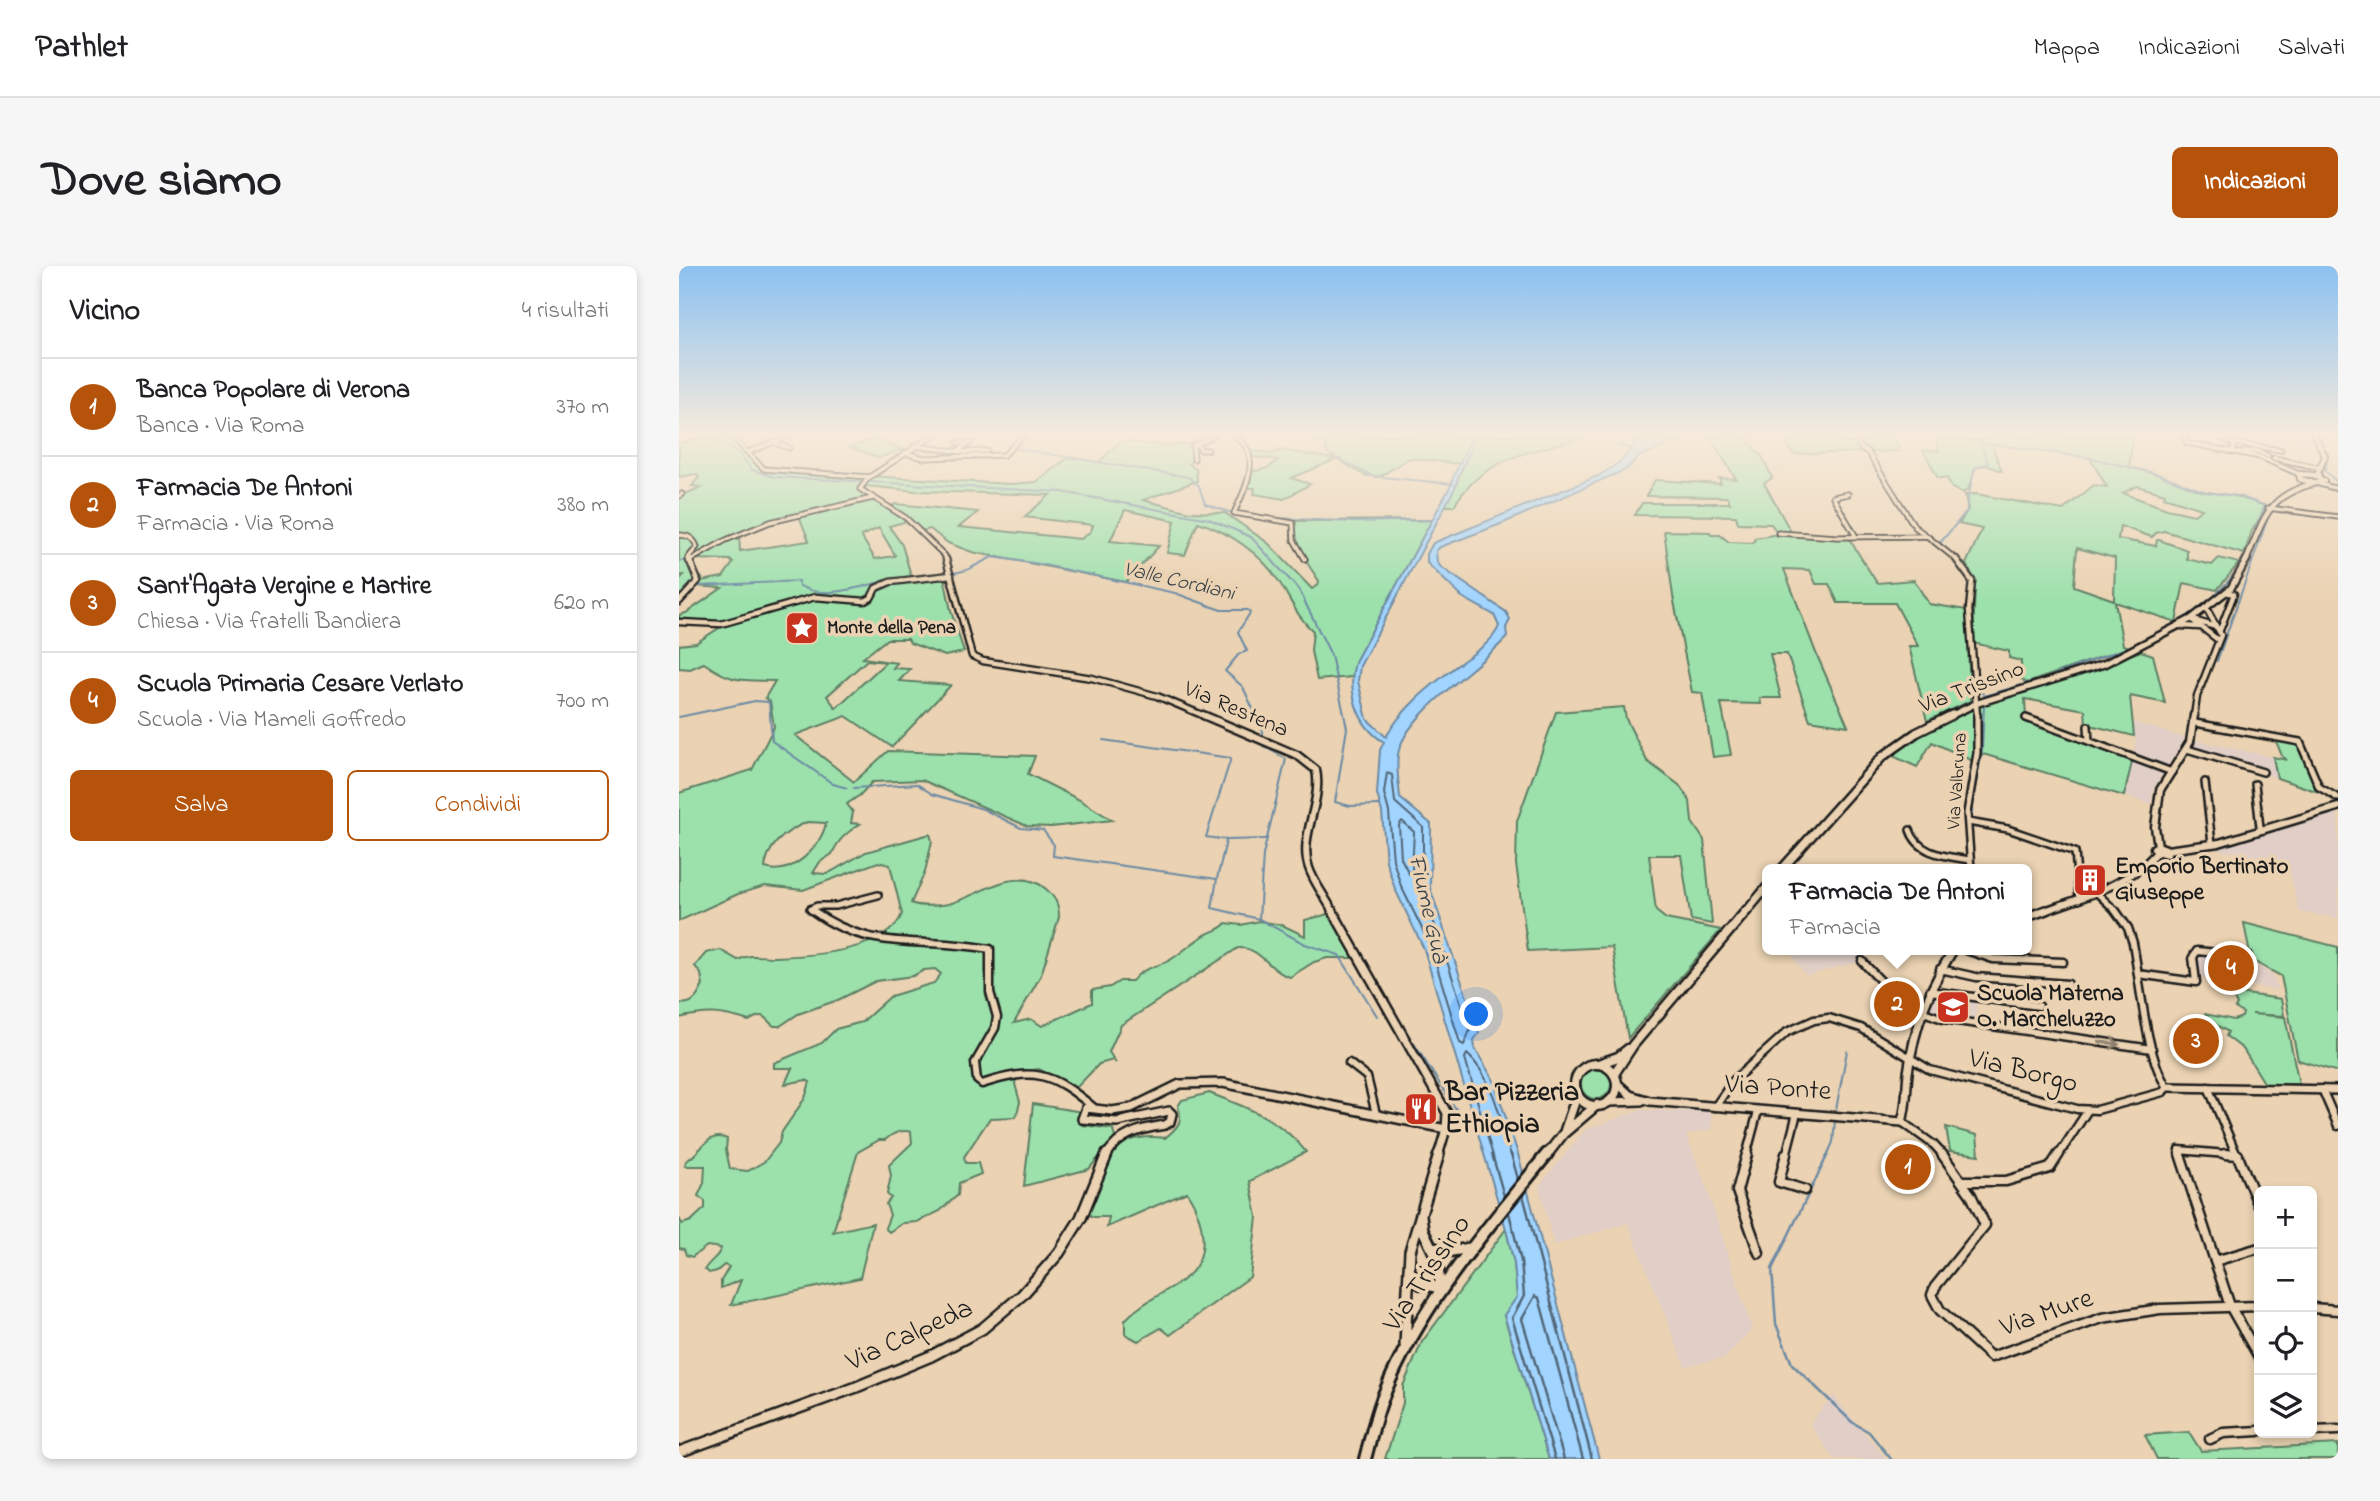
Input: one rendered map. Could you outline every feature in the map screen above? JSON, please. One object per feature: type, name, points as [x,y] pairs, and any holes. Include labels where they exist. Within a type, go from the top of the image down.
[{"type":"main road","points":[[2268,508],[2292,491]]},
{"type":"main road","name":"Via Trissino","points":[[1786,864],[1882,757],[1916,733],[1975,704],[2104,664],[2192,619],[2226,592],[2241,574],[2268,508]]},
{"type":"main road","name":"Via Trissino","points":[[1614,1074],[1633,1045],[1762,893]]},
{"type":"main road","name":"Via Trissino","points":[[1563,1134],[1577,1095],[1573,1084],[1576,1075],[1583,1068],[1618,1057],[1633,1045]]},
{"type":"main road","points":[[1594,1065],[1614,1074],[1618,1084],[1616,1094],[1609,1102]]},
{"type":"main road","points":[[1577,1095],[1586,1102],[1597,1105]]},
{"type":"main road","name":"Via Trissino","points":[[1365,1459],[1384,1394],[1405,1350],[1441,1288],[1563,1134],[1597,1105],[1609,1102]]},
{"type":"street","name":"Via Restena","points":[[862,491],[906,518],[945,556],[968,650],[977,659],[1092,678],[1157,696],[1297,755],[1311,764],[1319,779],[1307,846],[1308,869],[1445,1107],[1446,1129]]},
{"type":"street","points":[[1244,491],[1234,513],[1293,523],[1294,540],[1305,559]]},
{"type":"street","name":"Via Valbruna","points":[[1892,491],[1915,527],[1953,555],[1972,581],[1969,610],[1977,752],[1968,822],[1970,864]]},
{"type":"street","points":[[1848,494],[1833,497],[1855,535]]},
{"type":"street","points":[[689,561],[726,540],[769,522],[873,498]]},
{"type":"street","points":[[2268,508],[2338,517]]},
{"type":"street","points":[[1779,533],[1837,537],[1927,536]]},
{"type":"street","points":[[679,535],[691,537],[697,547],[689,561]]},
{"type":"street","points":[[679,602],[698,581],[689,561]]},
{"type":"street","points":[[679,622],[721,624],[815,597],[865,601],[871,598],[876,588],[890,582],[951,575]]},
{"type":"street","points":[[2032,915],[2097,893],[2149,862],[2158,849],[2155,827],[2157,801],[2160,790],[2187,750],[2195,723],[2197,696],[2234,594],[2226,592]]},
{"type":"street","points":[[2206,608],[2220,630]]},
{"type":"street","points":[[2192,619],[2220,630]]},
{"type":"street","points":[[2192,619],[2218,640]]},
{"type":"street","points":[[2181,626],[2202,628]]},
{"type":"street","points":[[2026,718],[2172,772]]},
{"type":"street","points":[[2195,723],[2299,742],[2319,787],[2338,798]]},
{"type":"street","points":[[2088,726],[2089,741]]},
{"type":"street","points":[[2187,750],[2263,772]]},
{"type":"street","points":[[2205,782],[2212,844]]},
{"type":"street","points":[[2255,784],[2260,827],[2264,830]]},
{"type":"street","points":[[2158,849],[2165,854],[2167,850],[2212,844],[2338,807]]},
{"type":"street","points":[[1968,822],[2008,829],[2075,852],[2079,900]]},
{"type":"street","name":"Via Valbruna","points":[[1910,830],[1911,840],[1919,848],[1969,860]]},
{"type":"street","points":[[2097,893],[2121,916],[2128,929],[2152,1049],[2159,1076],[2167,1087],[2338,1090]]},
{"type":"street","points":[[878,895],[836,906],[817,906],[810,909],[825,921],[865,940],[969,943],[990,949],[990,992],[997,1017],[995,1028],[975,1063],[977,1080],[982,1084],[1020,1071],[1033,1071],[1052,1077],[1093,1107],[1112,1111],[1131,1108],[1180,1084],[1223,1083],[1446,1129],[1415,1228],[1408,1269],[1405,1350]]},
{"type":"street","points":[[2138,974],[2196,982],[2193,957],[2197,951],[2248,956]]},
{"type":"street","points":[[1950,955],[1940,969],[1921,1012],[1911,1054],[1902,1122],[1935,1146],[1963,1181],[2006,1181],[2050,1168],[2088,1110]]},
{"type":"street","points":[[1981,955],[1993,959],[2063,962]]},
{"type":"street","points":[[1862,961],[1883,987],[1921,1012],[1992,1028],[2152,1049]]},
{"type":"street","points":[[1940,969],[1961,975],[2068,984]]},
{"type":"street","points":[[1930,991],[2039,1006]]},
{"type":"street","name":"Via Borgo","points":[[1715,1107],[1731,1084],[1775,1040],[1804,1023],[1822,1017],[1854,1023],[1911,1054],[1930,1070],[2088,1110],[2163,1092],[2167,1087]]},
{"type":"street","points":[[1349,1063],[1360,1066],[1368,1075],[1376,1114]]},
{"type":"street","name":"Via Ponte","points":[[1618,1084],[1630,1095],[1650,1101]]},
{"type":"street","points":[[2208,1087],[2254,1194]]},
{"type":"street","points":[[2322,1089],[2338,1126]]},
{"type":"street","name":"Via Ponte","points":[[1609,1102],[1650,1101],[1902,1122]]},
{"type":"street","name":"Via Calpeda","points":[[679,1452],[839,1394],[956,1346],[985,1329],[1043,1275],[1063,1247],[1083,1216],[1100,1163],[1111,1146],[1130,1132],[1165,1125],[1171,1118],[1169,1111],[1125,1123],[1100,1124],[1082,1119],[1086,1108],[1093,1107]]},
{"type":"street","points":[[1758,1111],[1737,1191],[1759,1253]]},
{"type":"street","points":[[1797,1113],[1779,1182],[1805,1189]]},
{"type":"street","points":[[2238,1155],[2179,1150],[2230,1306],[2254,1348]]},
{"type":"street","name":"Via Mure","points":[[1963,1181],[1983,1216],[1985,1225],[1942,1277],[1932,1295],[1945,1315],[1991,1357],[2102,1318],[2160,1309],[2254,1306]]},
{"type":"street","points":[[1421,1211],[1425,1240],[1432,1247],[1447,1252],[1472,1248]]},
{"type":"street","points":[[1408,1269],[1420,1284],[1441,1288],[1432,1247]]},
{"type":"street","points":[[2215,1261],[2256,1249]]},
{"type":"street","points":[[2317,1308],[2338,1310]]},
{"type":"street","points":[[2317,1431],[2338,1430]]},
{"type":"street","points":[[2210,1439],[2223,1433],[2254,1431]]},
{"type":"shaded area","points":[[2133,722],[2185,738],[2154,788],[2151,804],[2124,796],[2136,743]]},
{"type":"shaded area","points":[[2194,740],[2273,757],[2277,778],[2192,749]]},
{"type":"shaded area","points":[[2338,812],[2338,918],[2299,912],[2288,862],[2213,849]]},
{"type":"shaded area","points":[[1791,955],[1862,955],[1857,962],[1806,976]]},
{"type":"shaded area","points":[[2201,955],[2251,962],[2272,974],[2278,990],[2202,978],[2197,958]]},
{"type":"shaded area","name":"Scuola Materna O. Marcheluzzo","points":[[1934,993],[1976,1001],[1977,1023],[1928,1012]]},
{"type":"shaded area","points":[[1641,1110],[1711,1111],[1712,1129],[1686,1135],[1704,1180],[1752,1329],[1725,1358],[1685,1366],[1628,1223],[1554,1245],[1539,1186],[1585,1130]]},
{"type":"shaded area","points":[[1833,1395],[1886,1459],[1834,1459],[1810,1424]]},
{"type":"green space","points":[[693,491],[865,491],[891,506],[896,504],[978,512],[959,527],[1081,539],[1091,531],[1093,525],[1024,517],[1050,495],[913,491],[1170,491],[1143,500],[1190,512],[1225,513],[1268,543],[1312,589],[1319,581],[1292,540],[1293,525],[1290,521],[1432,520],[1356,660],[1352,677],[1317,680],[1311,651],[1313,631],[1298,613],[1271,570],[1243,545],[1221,531],[1198,522],[1185,555],[1167,553],[1175,521],[1125,510],[1110,541],[1159,546],[1126,582],[972,552],[948,543],[930,529],[922,531],[911,520],[889,526],[902,545],[912,579],[944,576],[951,611],[964,652],[945,656],[910,643],[908,639],[887,639],[863,658],[897,663],[893,668],[910,669],[899,681],[951,685],[892,747],[846,716],[795,735],[854,782],[888,751],[1035,756],[1028,774],[1080,800],[1112,820],[1051,827],[1027,826],[922,780],[872,782],[847,804],[853,812],[851,823],[860,824],[843,837],[832,854],[820,862],[813,873],[827,874],[866,852],[930,834],[932,841],[925,872],[911,903],[929,906],[948,904],[1010,880],[1034,882],[1046,889],[1056,901],[1059,917],[1041,975],[1014,1023],[1031,1019],[1042,1026],[1092,1003],[1092,990],[1110,987],[1120,981],[1132,981],[1226,923],[1241,925],[1259,921],[1282,925],[1305,936],[1305,920],[1329,914],[1354,958],[1327,958],[1314,962],[1290,977],[1276,970],[1253,951],[1238,948],[1121,1025],[1109,1052],[1116,1063],[1113,1060],[1099,1064],[1076,1088],[1039,1069],[1012,1073],[1017,1075],[1015,1084],[1020,1102],[1016,1117],[990,1118],[964,1157],[966,1163],[978,1163],[981,1174],[959,1183],[958,1195],[940,1211],[917,1222],[903,1223],[889,1232],[885,1228],[890,1215],[886,1204],[891,1198],[887,1194],[891,1176],[889,1165],[912,1143],[911,1132],[900,1131],[885,1140],[879,1140],[858,1152],[833,1232],[873,1223],[860,1278],[731,1305],[741,1280],[721,1288],[721,1281],[729,1267],[724,1265],[709,1273],[705,1269],[721,1248],[707,1246],[692,1257],[679,1248],[679,1218],[682,1224],[691,1221],[705,1208],[705,1201],[698,1196],[704,1183],[705,1166],[685,1166],[686,1161],[709,1140],[720,1137],[727,1139],[730,1169],[748,1171],[765,1161],[779,1143],[782,1132],[805,1098],[810,1082],[806,1080],[785,1084],[792,1068],[774,1068],[774,1063],[822,1043],[836,1029],[862,1022],[891,996],[934,983],[941,974],[935,969],[924,970],[913,976],[876,981],[838,1000],[798,1014],[780,1026],[774,1026],[761,1016],[749,1021],[714,1014],[679,1018],[679,1003],[691,1002],[703,985],[701,974],[695,966],[706,953],[720,950],[738,960],[751,956],[827,953],[881,937],[894,927],[902,914],[890,865],[878,862],[803,890],[765,886],[738,894],[679,921],[679,793],[752,770],[774,727],[770,701],[765,698],[775,681],[730,677],[704,663],[690,669],[679,668],[679,645],[696,643],[722,626],[679,623],[679,615],[722,588],[695,586],[685,597],[679,597],[679,580],[684,575],[679,575],[679,497]],"holes":[[[799,516],[809,541],[740,551],[739,535],[775,521]],[[879,528],[895,556],[875,559],[861,536]],[[730,560],[733,563],[723,577],[701,581],[702,578],[694,570],[691,561]],[[867,660],[886,662],[836,708],[827,696]],[[807,822],[826,823],[812,850],[804,858],[785,868],[765,868],[769,852],[779,840]]]},
{"type":"green space","points":[[1255,491],[1298,491],[1284,499],[1254,494]]},
{"type":"green space","points":[[1452,491],[1465,491],[1454,506],[1445,506]]},
{"type":"green space","points":[[1649,491],[1768,491],[1791,532],[1777,532],[1771,524],[1738,523],[1736,516],[1635,515],[1642,503],[1730,503],[1727,497],[1646,496]]},
{"type":"green space","points":[[2087,491],[2128,491],[2123,493],[2167,509],[2194,515],[2202,509],[2164,497],[2165,494],[2153,491],[2200,491],[2235,496],[2267,506],[2252,531],[2244,554],[2164,531],[2152,537],[2120,526],[2118,539],[2156,546],[2159,540],[2187,550],[2187,559],[2212,565],[2219,558],[2239,563],[2217,590],[2184,583],[2176,622],[2115,602],[2123,645],[2130,647],[2027,683],[2021,679],[2021,661],[2009,658],[2009,651],[1973,643],[1975,581],[1966,564],[1982,529],[1959,524],[1968,509],[1965,495],[1976,494],[2063,510]],"holes":[[[2077,548],[2115,558],[2114,600],[2074,586]]]},
{"type":"green space","points":[[1664,531],[1710,532],[1711,535],[1720,535],[1729,542],[1753,543],[1755,538],[1779,534],[1848,537],[1877,583],[1914,580],[1929,604],[1967,610],[1970,701],[1927,721],[1909,646],[1918,646],[1895,603],[1838,603],[1829,584],[1816,584],[1810,570],[1784,569],[1848,726],[1810,720],[1787,654],[1770,654],[1781,698],[1760,698],[1761,704],[1721,703],[1731,755],[1713,757],[1702,693],[1692,692],[1673,596]]},
{"type":"green space","points":[[2141,651],[2153,655],[2165,703],[2130,696],[2134,736],[2086,724],[2085,710],[2025,699],[2026,718],[2133,758],[2124,796],[1976,752],[1973,761],[1932,742],[1917,767],[1893,756],[1949,719],[1980,705]]},
{"type":"green space","points":[[1624,707],[1626,719],[1647,761],[1679,785],[1690,801],[1692,822],[1704,840],[1712,924],[1691,920],[1681,855],[1649,855],[1656,911],[1666,919],[1721,930],[1628,1038],[1612,947],[1528,951],[1516,864],[1517,821],[1556,712]]},
{"type":"green space","points":[[2276,741],[2299,745],[2319,792],[2277,778],[2273,757],[2287,760],[2282,756]]},
{"type":"green space","points":[[2244,923],[2338,947],[2338,1072],[2298,1060],[2281,976],[2251,960]]},
{"type":"green space","points":[[2231,992],[2281,999],[2284,1016],[2252,1014],[2285,1017],[2299,1084],[2265,1084],[2243,1049],[2226,1036],[2228,1032],[2203,1017],[2205,1014],[2234,1020],[2242,1017],[2243,1013],[2235,1008],[2237,1005]]},
{"type":"green space","points":[[1596,1069],[1607,1073],[1611,1084],[1607,1095],[1596,1099],[1585,1095],[1581,1084],[1585,1073]]},
{"type":"green space","points":[[1209,1093],[1262,1115],[1285,1131],[1306,1152],[1250,1181],[1257,1217],[1250,1277],[1170,1335],[1161,1328],[1138,1341],[1125,1334],[1125,1320],[1183,1280],[1199,1261],[1203,1238],[1198,1214],[1187,1192],[1107,1227],[1109,1217],[1094,1217],[1084,1213],[1109,1156],[1131,1140],[1146,1137],[1165,1138],[1178,1124],[1178,1106],[1182,1100]]},
{"type":"green space","points":[[1033,1104],[1083,1112],[1078,1121],[1082,1125],[1113,1129],[1115,1138],[1089,1169],[1024,1186]]},
{"type":"green space","points":[[1946,1127],[1977,1135],[1979,1155],[1950,1151]]},
{"type":"green space","points":[[1506,1229],[1514,1263],[1517,1297],[1504,1316],[1549,1459],[1385,1459],[1403,1403],[1403,1386],[1422,1342]]},
{"type":"green space","points":[[2189,1432],[2201,1451],[2338,1444],[2338,1459],[2157,1459],[2145,1435]]},
{"type":"water","name":"Fiume Guà","points":[[1448,491],[1454,491],[1360,666],[1358,681],[1367,719],[1386,737],[1416,699],[1486,644],[1499,626],[1494,615],[1462,597],[1427,563],[1427,554],[1433,543],[1562,491],[1577,491],[1440,547],[1436,551],[1437,562],[1441,567],[1506,612],[1510,619],[1506,628],[1507,637],[1413,724],[1403,740],[1397,771],[1400,798],[1431,824],[1430,888],[1479,1033],[1474,1040],[1475,1049],[1493,1079],[1518,1154],[1599,1459],[1549,1459],[1504,1315],[1517,1297],[1514,1263],[1424,949],[1395,889],[1386,861],[1382,812],[1377,794],[1380,750],[1384,742],[1367,727],[1356,706],[1352,683],[1356,660]]},
{"type":"waterway","points":[[1037,491],[1062,492],[1209,519],[1251,537],[1299,590],[1331,655],[1347,728],[1335,802],[1350,806],[1380,805]]},
{"type":"waterway","points":[[1201,491],[1205,504],[1232,513]]},
{"type":"waterway","points":[[1970,491],[1967,511],[1940,543],[1965,566],[1970,575]]},
{"type":"waterway","points":[[2173,625],[2212,598],[2236,572],[2249,549],[2265,506],[2239,496],[2202,491]]},
{"type":"waterway","points":[[2217,661],[2270,512]]},
{"type":"waterway","points":[[1276,518],[1354,522],[1431,520]]},
{"type":"waterway","name":"Valle Cordiani","points":[[954,573],[967,570],[992,557],[1039,564],[1175,593],[1221,610],[1248,610],[1250,613],[1238,632],[1247,651],[1239,654],[1225,671],[1243,687],[1263,731],[1263,738]]},
{"type":"waterway","name":"Valle Cordiani","points":[[679,561],[685,560],[693,575]]},
{"type":"waterway","name":"Valle Cordiani","points":[[699,586],[799,581],[798,585],[809,590],[831,592],[889,580]]},
{"type":"waterway","points":[[1984,696],[2043,679],[2137,644]]},
{"type":"waterway","points":[[1975,682],[1983,694]]},
{"type":"waterway","points":[[679,717],[755,701],[769,702],[772,741],[833,784],[847,788]]},
{"type":"waterway","points":[[1972,820],[1972,804],[1982,752],[1984,703]]},
{"type":"waterway","points":[[1103,740],[1231,758],[1206,837],[1227,840],[1266,839]]},
{"type":"waterway","name":"Valle Cordiani","points":[[1259,919],[1263,855],[1286,759],[1263,746]]},
{"type":"waterway","points":[[854,788],[917,784],[932,794],[983,809],[1021,828],[1043,830],[1054,845],[1053,856],[1217,879]]},
{"type":"waterway","points":[[1217,879],[1226,841]]},
{"type":"waterway","points":[[1217,879],[1212,908],[1259,919]]},
{"type":"waterway","name":"Valle Cordiani","points":[[1259,919],[1305,944],[1339,955],[1377,1016]]},
{"type":"waterway","name":"Valle Cordiani","points":[[1413,1042],[1461,1117],[1480,1132]]},
{"type":"waterway","points":[[1835,1115],[1847,1051]]},
{"type":"waterway","points":[[1827,1156],[1833,1142],[1835,1121]]},
{"type":"waterway","points":[[1828,1154],[1772,1269],[1776,1324],[1792,1364],[1852,1422],[1869,1432],[1891,1459]]},
{"type":"place","name":"Monte della Pena","points":[[802,628]]},
{"type":"place","name":"Emporio Bertinato Giuseppe","points":[[2090,880]]},
{"type":"place","name":"Scuola Primaria Cesare Verlato","points":[[2231,968]]},
{"type":"place","name":"Farmacia De Antoni","points":[[1897,1004]]},
{"type":"place","name":"Scuola Materna O. Marcheluzzo","points":[[1953,1007]]},
{"type":"place","name":"Sant'Agata Vergine e Martire","points":[[2196,1041]]},
{"type":"place","name":"Bar Pizzeria Ethiopia","points":[[1421,1109]]},
{"type":"place","name":"Banca Popolare di Verona","points":[[1908,1167]]}]
